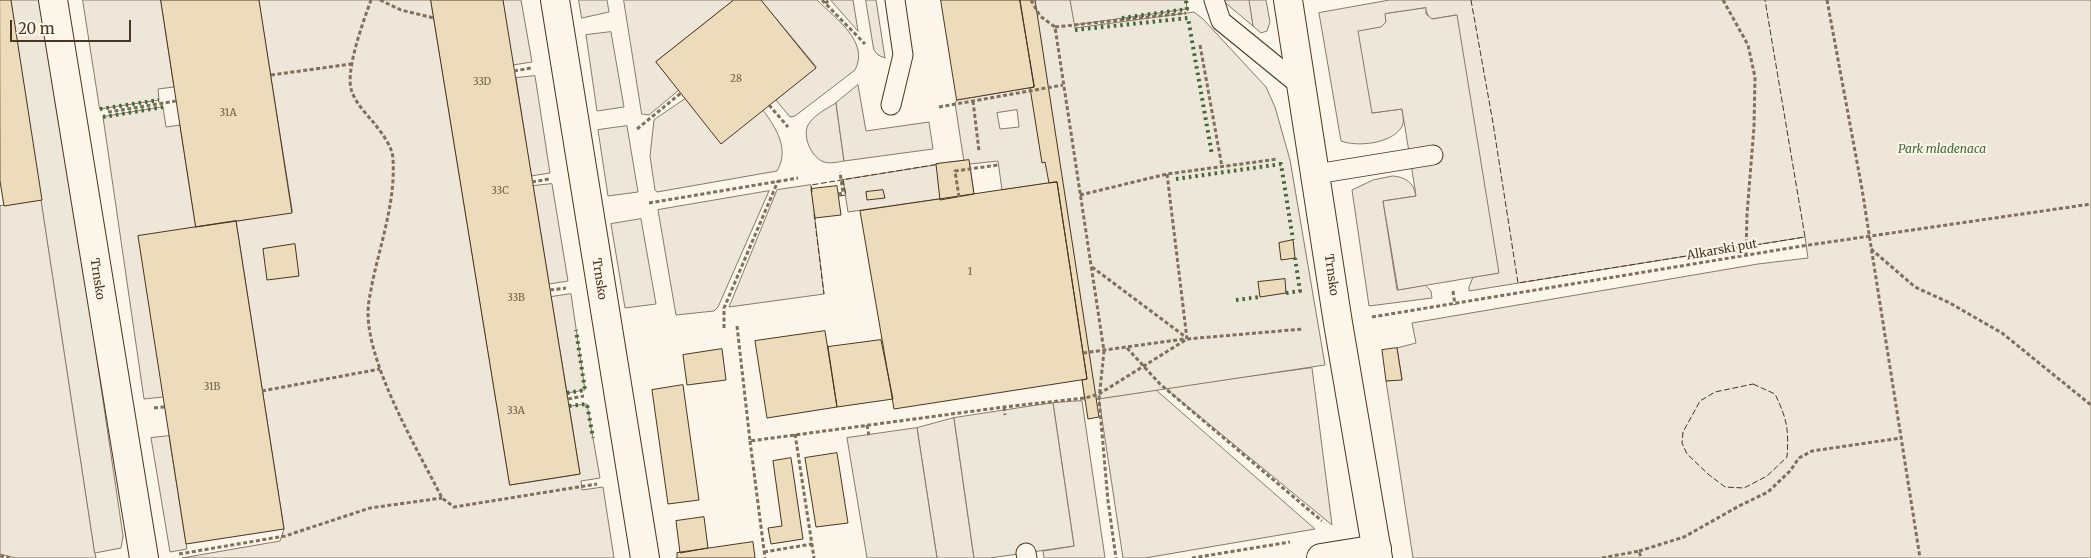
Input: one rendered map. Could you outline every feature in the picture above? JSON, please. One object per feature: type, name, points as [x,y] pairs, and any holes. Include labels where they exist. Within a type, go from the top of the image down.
[{"type":"street","name":"Trnsko","points":[[53,0],[144,558]]},
{"type":"street","name":"Trnsko","points":[[555,0],[645,558]]},
{"type":"street","name":"Trnsko","points":[[1288,0],[1338,323],[1377,553],[1321,558]]},
{"type":"lane","points":[[891,104],[904,55],[895,0]]},
{"type":"lane","points":[[1214,0],[1221,21],[1302,87]]},
{"type":"lane","points":[[1316,174],[1433,155]]},
{"type":"path","points":[[371,0],[352,64],[352,91],[382,134],[393,157],[392,192],[368,302],[368,321],[380,369],[388,390],[442,498],[454,507],[598,483]]},
{"type":"path","points":[[380,0],[401,10],[434,18]]},
{"type":"path","points":[[830,0],[824,2],[865,44]]},
{"type":"path","points":[[1031,0],[1040,16],[1055,27],[1194,12]]},
{"type":"path","points":[[1723,0],[1748,45],[1754,77],[1754,127],[1747,214],[1746,255]]},
{"type":"path","points":[[1827,0],[1862,189],[1920,558]]},
{"type":"path","points":[[1055,27],[1104,351],[1099,394],[1108,501],[1116,558]]},
{"type":"path","points":[[1199,41],[1222,167]]},
{"type":"path","points":[[271,76],[352,64]]},
{"type":"path","points":[[514,71],[539,67]]},
{"type":"path","points":[[939,107],[1063,85]]},
{"type":"path","points":[[637,129],[681,93]]},
{"type":"path","points":[[973,100],[979,151]]},
{"type":"path","points":[[105,112],[176,101]]},
{"type":"path","points":[[769,105],[788,127]]},
{"type":"path","points":[[1080,194],[1167,174],[1284,158]]},
{"type":"path","points":[[959,196],[955,171],[998,165]]},
{"type":"path","points":[[838,194],[843,193],[840,172]]},
{"type":"path","points":[[1167,174],[1187,339]]},
{"type":"path","points":[[532,182],[557,178]]},
{"type":"path","points":[[649,203],[798,178]]},
{"type":"path","points":[[724,328],[724,308],[778,181]]},
{"type":"path","name":"Alkarski put","points":[[1372,317],[1746,255],[2091,204]]},
{"type":"path","points":[[1871,249],[1915,288],[1950,303],[2002,333],[2091,405]]},
{"type":"path","points":[[1091,266],[1187,339]]},
{"type":"path","points":[[550,290],[574,287]]},
{"type":"path","points":[[1453,291],[1455,304]]},
{"type":"path","points":[[737,326],[765,558]]},
{"type":"path","points":[[1083,353],[1187,339],[1305,328]]},
{"type":"path","points":[[750,441],[1085,398],[1099,394],[1187,339]]},
{"type":"path","points":[[1127,348],[1160,384],[1322,522]]},
{"type":"path","points":[[262,391],[380,369]]},
{"type":"path","points":[[568,399],[592,395]]},
{"type":"path","points":[[1004,407],[1005,415]]},
{"type":"path","points":[[867,425],[868,436]]},
{"type":"path","points":[[795,434],[814,558]]},
{"type":"path","points":[[1602,558],[1684,537],[1768,492],[1790,471],[1799,458],[1812,451],[1901,438]]},
{"type":"path","points":[[177,554],[285,536],[370,508],[442,498]]},
{"type":"path","points":[[1192,558],[1299,541]]},
{"type":"path","points":[[764,552],[812,544]]},
{"type":"path","points":[[1639,550],[1641,558]]},
{"type":"path","points":[[0,556],[10,558]]},
{"type":"green space","points":[[83,0],[161,0],[174,87],[158,89],[159,100],[100,109]]},
{"type":"green space","points":[[259,0],[431,0],[510,485],[580,474],[569,406],[587,404],[600,478],[581,481],[582,490],[603,487],[614,558],[182,558],[280,541],[284,529],[236,221],[292,212]]},
{"type":"green space","points":[[503,0],[521,0],[532,62],[513,65]]},
{"type":"green space","points":[[624,0],[734,0],[656,62],[679,90],[649,115],[642,114]]},
{"type":"green space","points":[[761,0],[817,0],[848,31],[858,50],[855,70],[795,116],[790,117],[776,100],[816,67]]},
{"type":"green space","points":[[831,0],[853,0],[858,31]]},
{"type":"green space","points":[[866,0],[876,0],[885,58],[878,55],[874,50]]},
{"type":"green space","points":[[1070,0],[1186,0],[1187,9],[1074,25]]},
{"type":"green space","points":[[1249,0],[1266,0],[1270,22],[1267,31],[1261,33],[1253,26]]},
{"type":"green space","name":"Park mladenaca","points":[[1390,0],[2091,0],[2091,558],[1413,558],[1386,381],[1402,379],[1397,348],[1416,343],[1412,323],[1758,264],[1808,258],[1805,237],[1469,291],[1473,277],[1498,273],[1456,15],[1432,19],[1429,18],[1425,8],[1386,14],[1386,22],[1381,27],[1372,113],[1402,109],[1403,124],[1396,133],[1381,141],[1356,144],[1341,141],[1319,13]]},
{"type":"green space","points":[[535,76],[550,173],[531,176],[516,78]]},
{"type":"green space","points":[[685,99],[763,110],[777,131],[782,147],[781,163],[777,171],[657,192],[655,190],[650,156],[654,120]]},
{"type":"green space","points":[[836,103],[844,161],[826,163],[812,152],[807,141],[806,130],[820,112]]},
{"type":"green space","points":[[163,107],[166,127],[180,125],[196,227],[163,397],[144,399],[103,117]]},
{"type":"green space","points":[[969,160],[974,194],[848,212],[843,180]]},
{"type":"green space","points":[[1393,176],[1409,182],[1416,196],[1383,201],[1397,290],[1425,285],[1431,291],[1432,298],[1369,306],[1352,190],[1373,180]]},
{"type":"green space","points":[[552,184],[568,281],[549,284],[533,186]]},
{"type":"green space","points":[[811,185],[824,294],[729,307],[777,190]]},
{"type":"green space","points":[[769,191],[718,307],[714,311],[676,315],[658,210]]},
{"type":"green space","points":[[42,200],[96,558],[16,558],[0,554],[0,206]]},
{"type":"green space","points":[[571,294],[585,390],[567,393],[551,297]]},
{"type":"green space","points":[[1312,368],[1332,525],[1165,388]]},
{"type":"green space","points":[[1156,390],[1315,529],[1145,558],[1123,558],[1099,399]]},
{"type":"green space","points":[[1082,401],[1105,558],[1044,558],[1043,551],[1074,546],[1053,403]]},
{"type":"green space","points":[[954,418],[974,558],[937,558],[917,428]]},
{"type":"green space","points":[[169,436],[187,549],[170,552],[151,438]]},
{"type":"shaded area","points":[[11,0],[44,0],[123,536],[121,548],[95,553]]},
{"type":"shaded area","points":[[579,0],[607,0],[609,12],[582,18]]},
{"type":"shaded area","points":[[1020,0],[1070,0],[1075,28],[1194,12],[1203,19],[1266,87],[1275,107],[1290,160],[1325,365],[1085,401],[1057,182],[1002,190],[998,161],[970,164],[964,161],[962,149],[955,103],[957,100],[1034,87]],"holes":[[[1017,110],[1019,127],[1000,129],[997,113]]]},
{"type":"shaded area","points":[[1249,0],[1253,26],[1223,1]]},
{"type":"shaded area","points":[[1426,8],[1426,14],[1432,19],[1457,15],[1499,273],[1398,290],[1383,201],[1416,196],[1415,189],[1402,109],[1372,113],[1358,31],[1381,27],[1386,22],[1385,14]]},
{"type":"shaded area","points":[[611,32],[624,107],[597,111],[586,35]]},
{"type":"shaded area","points":[[858,85],[866,131],[929,122],[933,149],[844,161],[836,103]]},
{"type":"shaded area","points":[[627,126],[638,192],[608,196],[598,130]]},
{"type":"shaded area","points":[[641,219],[656,304],[625,308],[611,224]]},
{"type":"shaded area","points":[[1053,403],[1074,546],[990,558],[974,558],[954,418]]},
{"type":"shaded area","points":[[917,428],[937,558],[867,558],[847,438]]},
{"type":"building","points":[[0,0],[11,0],[42,200],[4,206],[0,181]]},
{"type":"building","points":[[161,0],[259,0],[292,213],[196,227]]},
{"type":"building","points":[[431,0],[503,0],[580,474],[510,485]]},
{"type":"building","points":[[734,0],[761,0],[816,68],[721,144],[656,62]]},
{"type":"building","points":[[941,0],[1020,0],[1034,87],[957,100]]},
{"type":"building","points":[[1020,0],[1035,0],[1099,417],[1088,419],[1082,380],[1087,379],[1057,182],[1049,183],[1045,162],[1042,163],[1030,88],[1034,87]]},
{"type":"building","points":[[969,160],[974,194],[940,200],[936,164]]},
{"type":"building","points":[[1057,182],[1087,379],[894,409],[860,211]]},
{"type":"building","points":[[837,186],[841,215],[815,218],[811,189]]},
{"type":"building","points":[[883,190],[885,198],[867,200],[866,192]]},
{"type":"building","points":[[236,221],[284,529],[186,544],[138,236]]},
{"type":"building","points":[[1293,240],[1295,258],[1281,260],[1279,243]]},
{"type":"building","points":[[295,244],[299,276],[267,280],[263,249]]},
{"type":"building","points":[[1285,279],[1286,293],[1260,297],[1258,282]]},
{"type":"building","points":[[825,331],[837,407],[767,418],[755,341]]},
{"type":"building","points":[[881,340],[893,399],[837,407],[828,347]]},
{"type":"building","points":[[1397,348],[1402,380],[1386,381],[1382,350]]},
{"type":"building","points":[[722,349],[726,380],[687,385],[683,355]]},
{"type":"building","points":[[683,385],[699,500],[668,504],[652,390]]},
{"type":"building","points":[[837,453],[848,523],[816,527],[805,458]]},
{"type":"building","points":[[791,458],[803,539],[771,544],[768,528],[782,526],[773,461]]},
{"type":"building","points":[[704,517],[708,548],[680,553],[676,521]]},
{"type":"building","points":[[753,542],[755,558],[677,558],[677,553]]},
{"type":"hedge","points":[[1122,18],[1187,9],[1186,0]]},
{"type":"hedge","points":[[1075,30],[1188,18],[1212,155]]},
{"type":"hedge","points":[[100,109],[159,100]]},
{"type":"hedge","points":[[103,117],[163,107]]},
{"type":"hedge","points":[[1176,179],[1281,164],[1293,240]]},
{"type":"hedge","points":[[1286,293],[1300,291],[1295,258]]},
{"type":"hedge","points":[[1236,300],[1260,297]]},
{"type":"hedge","points":[[567,393],[585,390],[576,330]]},
{"type":"hedge","points":[[569,406],[587,404],[593,438]]},
{"type":"fence","points":[[1471,0],[1493,123],[1518,283],[1805,237],[1765,0]]},
{"type":"fence","points":[[812,192],[811,185],[939,164]]},
{"type":"fence","points":[[839,196],[846,195],[843,180]]},
{"type":"fence","points":[[814,214],[824,294]]},
{"type":"fence","points":[[1753,384],[1775,394],[1786,424],[1788,439],[1787,457],[1767,476],[1744,488],[1725,487],[1687,454],[1682,443],[1683,432],[1700,401],[1715,392],[1753,384]]}]
